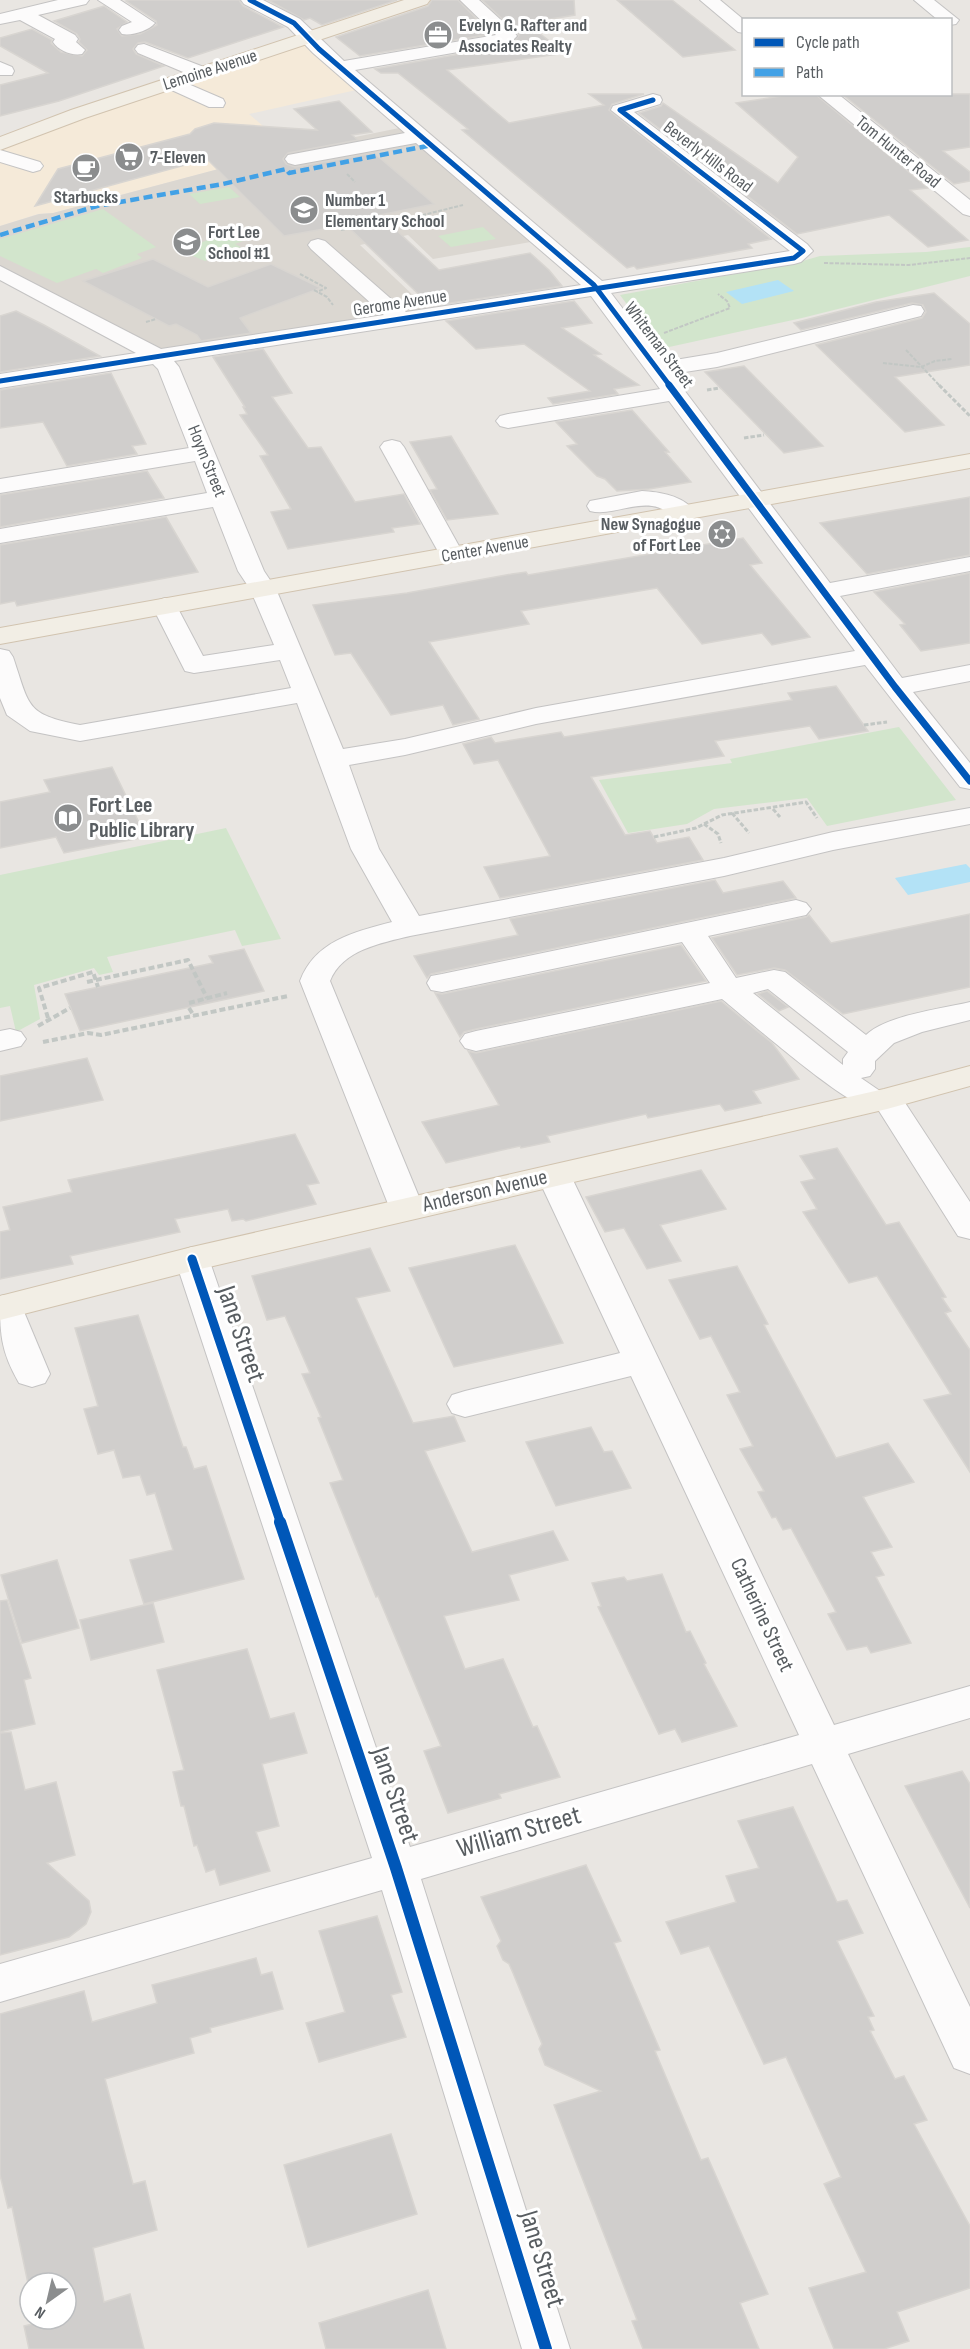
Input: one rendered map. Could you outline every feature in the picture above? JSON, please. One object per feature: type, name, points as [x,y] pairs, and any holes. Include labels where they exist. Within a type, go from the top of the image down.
[{"type":"main road","name":"Lemoine Avenue","points":[[1,146],[53,123],[421,0]]},
{"type":"main road","name":"Center Avenue","points":[[0,636],[970,461]]},
{"type":"main road","name":"Anderson Avenue","points":[[2,1307],[192,1259],[881,1101],[970,1076]]},
{"type":"street","points":[[0,19],[28,8],[80,0]]},
{"type":"street","points":[[107,0],[146,23],[128,30]]},
{"type":"street","name":"Whiteman Street","points":[[250,0],[294,23],[349,74],[597,289],[895,687],[970,781]]},
{"type":"street","points":[[349,74],[504,39],[508,36],[469,0]]},
{"type":"street","points":[[709,0],[742,26]]},
{"type":"street","points":[[923,0],[948,18]]},
{"type":"street","points":[[28,8],[69,39],[62,42],[76,50]]},
{"type":"street","points":[[144,48],[202,73]]},
{"type":"street","points":[[349,74],[490,57]]},
{"type":"street","points":[[172,83],[216,103]]},
{"type":"street","name":"Tom Hunter Road","points":[[828,96],[970,210]]},
{"type":"street","name":"Beverly Hills Road","points":[[653,100],[620,111],[798,255]]},
{"type":"street","points":[[295,159],[421,136]]},
{"type":"street","points":[[1,146],[33,166]]},
{"type":"street","points":[[318,245],[401,319]]},
{"type":"street","name":"Gerome Avenue","points":[[0,381],[597,289],[798,255]]},
{"type":"street","points":[[0,272],[159,357]]},
{"type":"street","points":[[658,370],[717,360],[913,311]]},
{"type":"street","name":"Hoym Street","points":[[159,357],[168,367],[251,571],[263,589],[289,651],[333,759],[365,849],[410,927]]},
{"type":"street","points":[[508,421],[675,393]]},
{"type":"street","points":[[392,447],[452,555]]},
{"type":"street","points":[[0,486],[203,453]]},
{"type":"street","points":[[0,536],[222,498]]},
{"type":"street","points":[[618,524],[596,504],[655,498],[668,501],[683,512]]},
{"type":"street","points":[[825,591],[970,564]]},
{"type":"street","points":[[165,606],[194,665],[289,651]]},
{"type":"street","points":[[333,759],[405,747],[536,716],[872,656]]},
{"type":"street","points":[[0,657],[17,709],[40,725],[80,733],[306,693]]},
{"type":"street","points":[[895,687],[970,673]]},
{"type":"street","points":[[407,1209],[315,981],[323,964],[340,951],[371,937],[410,927],[749,862],[833,841],[970,816]]},
{"type":"street","points":[[442,983],[796,909]]},
{"type":"street","points":[[690,931],[729,989],[845,1082],[881,1101]]},
{"type":"street","points":[[476,1041],[774,979],[863,1061]]},
{"type":"street","points":[[784,1009],[863,1061]]},
{"type":"street","points":[[970,1011],[912,1025],[883,1036],[863,1061],[859,1078],[881,1101],[970,1228]]},
{"type":"street","name":"Catherine Street","points":[[554,1176],[970,2054]]},
{"type":"street","name":"Jane Street","points":[[192,1259],[396,1868],[546,2349]]},
{"type":"street","points":[[2,1307],[32,1374]]},
{"type":"street","points":[[465,1404],[641,1361]]},
{"type":"street","name":"William Street","points":[[0,1983],[970,1702]]},
{"type":"path","points":[[336,231],[415,217],[468,204]]},
{"type":"path","points":[[798,255],[808,263],[867,265],[909,265],[970,258]]},
{"type":"path","points":[[300,274],[326,288],[315,291],[327,297],[339,312]]},
{"type":"path","points":[[664,333],[730,308],[727,301],[716,291]]},
{"type":"path","points":[[906,350],[970,416]]},
{"type":"path","points":[[883,363],[921,368],[935,361],[952,359]]},
{"type":"path","points":[[654,837],[696,828],[722,815],[806,802],[833,841]]},
{"type":"path","points":[[772,808],[780,818]]},
{"type":"path","points":[[87,982],[188,960],[207,998]]},
{"type":"path","points":[[48,1018],[39,988],[93,972],[98,987]]},
{"type":"path","points":[[14,1042],[88,1033],[101,1035],[318,990]]},
{"type":"path","points":[[189,1003],[227,993]]},
{"type":"path","points":[[275,999],[278,993]]},
{"type":"path","points":[[189,1008],[194,1016]]},
{"type":"shaded area","points":[[308,38],[365,88],[249,114],[291,150],[53,213],[38,214],[0,226],[0,144]]},
{"type":"shaded area","name":"Fort Lee School #1","points":[[409,126],[542,240],[433,259],[408,235],[360,245],[433,314],[159,357],[0,272],[0,226],[282,152]]},
{"type":"green space","points":[[229,187],[240,197],[200,204],[189,194]]},
{"type":"green space","points":[[103,209],[156,247],[137,254],[142,258],[103,273],[96,269],[57,283],[0,256],[0,239]]},
{"type":"green space","points":[[483,227],[496,239],[451,247],[438,236]]},
{"type":"green space","points":[[217,236],[226,240],[234,237],[243,241],[235,244],[241,247],[205,261],[181,251]]},
{"type":"green space","points":[[970,247],[970,276],[802,318],[660,349],[620,295],[799,262],[820,256],[926,252]]},
{"type":"green space","points":[[899,727],[956,800],[827,826],[807,798],[714,809],[687,824],[628,833],[599,780],[732,763],[730,759]]},
{"type":"green space","points":[[226,828],[281,939],[242,946],[235,930],[107,957],[113,972],[99,975],[94,968],[34,985],[40,1019],[16,1032],[10,1006],[0,1008],[0,875]]},
{"type":"water","points":[[778,280],[794,291],[742,304],[726,292]]},
{"type":"water","points":[[966,864],[970,868],[970,882],[908,895],[895,878]]},
{"type":"building","points":[[239,0],[243,6],[283,27],[188,58],[145,42],[138,43],[133,49],[136,54],[164,66],[59,101],[0,116],[0,85],[48,73],[0,46],[0,38],[32,29],[52,40],[51,43],[61,52],[82,56],[87,50],[79,42],[77,34],[54,21],[104,6],[127,22],[117,29],[122,36],[140,34],[157,25],[156,21],[126,1]]},
{"type":"building","points":[[268,0],[397,0],[322,25],[310,18],[304,20]]},
{"type":"building","points":[[432,0],[458,0],[491,34],[360,56],[336,37],[428,6]]},
{"type":"building","points":[[482,0],[574,0],[575,15],[526,23],[565,53],[447,70],[509,123],[604,105],[589,94],[644,94],[612,104],[609,110],[771,239],[748,244],[752,248],[637,269],[634,266],[627,268],[462,130],[468,129],[398,73],[381,73],[375,69],[512,45],[519,35]]},
{"type":"building","points":[[617,0],[672,0],[735,50],[683,57]]},
{"type":"building","points":[[970,94],[970,147],[943,151],[970,172],[970,181],[954,184],[844,96]]},
{"type":"building","points":[[781,96],[817,96],[928,188],[910,190],[968,240],[928,247],[889,215],[797,234],[639,113],[661,106],[663,103],[778,183],[798,157],[736,103]]},
{"type":"building","points":[[339,101],[372,132],[352,135],[358,140],[288,153],[283,159],[286,164],[295,167],[374,153],[434,204],[380,215],[439,270],[530,253],[549,270],[562,286],[431,306],[346,225],[284,236],[207,159],[35,206],[58,169],[190,134],[195,129],[214,123],[317,130],[294,109]]},
{"type":"building","points":[[153,259],[208,287],[271,264],[321,288],[240,318],[251,333],[201,341],[197,335],[176,324],[169,326],[83,281]]},
{"type":"building","points":[[934,293],[970,324],[970,365],[895,377],[944,425],[905,432],[816,345],[922,318],[926,312],[923,305],[912,303],[801,330],[794,323],[876,302]]},
{"type":"building","points":[[574,301],[592,323],[562,328],[601,354],[594,355],[639,385],[614,389],[618,394],[553,404],[548,398],[590,391],[524,344],[476,349],[446,321]]},
{"type":"building","points":[[16,311],[100,356],[0,372],[0,316]]},
{"type":"building","points":[[263,349],[292,393],[272,397],[308,448],[321,447],[355,502],[404,494],[420,524],[392,528],[394,532],[288,549],[271,512],[291,509],[260,456],[268,455],[240,415],[247,414],[243,407],[245,407],[213,357]]},
{"type":"building","points":[[744,366],[823,446],[784,453],[705,372]]},
{"type":"building","points":[[111,373],[146,444],[132,446],[137,454],[67,466],[43,422],[0,428],[0,390]]},
{"type":"building","points":[[632,410],[669,452],[665,452],[691,482],[649,489],[617,491],[605,479],[597,476],[567,446],[577,444],[556,422]]},
{"type":"building","points":[[451,436],[498,514],[447,520],[430,490],[437,489],[410,442]]},
{"type":"building","points":[[147,471],[164,498],[0,527],[0,495]]},
{"type":"building","points":[[970,497],[970,555],[867,574],[820,523]]},
{"type":"building","points":[[166,517],[198,572],[17,606],[15,601],[0,604],[0,545]]},
{"type":"building","points":[[743,538],[762,563],[750,565],[810,637],[772,645],[762,633],[702,644],[657,588],[521,611],[529,624],[429,642],[479,719],[453,725],[443,705],[391,715],[351,653],[335,655],[313,605],[407,593],[526,572],[528,575]]},
{"type":"building","points":[[970,573],[970,643],[921,651],[900,625],[905,624],[874,592]]},
{"type":"building","points":[[836,686],[868,731],[819,739],[810,726],[715,741],[724,756],[591,777],[625,835],[650,831],[657,843],[689,837],[703,860],[500,898],[484,867],[550,856],[498,760],[474,764],[463,744],[491,737],[495,743],[561,732],[564,737],[792,700],[788,693]]},
{"type":"building","name":"Fort Lee Public Library","points":[[112,767],[146,837],[64,853],[56,837],[0,848],[0,802],[50,792],[44,780]]},
{"type":"building","points":[[715,880],[723,893],[783,881],[796,898],[431,974],[427,978],[414,956],[518,935],[510,919]]},
{"type":"building","points":[[970,914],[970,987],[843,1014],[785,970],[774,968],[737,975],[712,938],[809,915],[831,943]]},
{"type":"building","points":[[681,945],[706,981],[476,1029],[464,1032],[460,1037],[435,993],[442,994]]},
{"type":"building","points":[[244,949],[264,991],[80,1031],[65,994],[213,963],[209,956]]},
{"type":"building","points":[[767,991],[788,1007],[779,1011],[758,994]]},
{"type":"building","points":[[721,1001],[772,1043],[799,1079],[753,1091],[761,1103],[725,1111],[720,1104],[648,1118],[646,1114],[547,1136],[550,1142],[521,1148],[520,1146],[446,1163],[422,1122],[499,1105],[468,1051],[476,1053]]},
{"type":"building","points":[[87,1058],[103,1100],[0,1121],[0,1076]]},
{"type":"building","points":[[295,1134],[319,1183],[307,1185],[316,1204],[246,1221],[243,1219],[232,1221],[228,1209],[175,1219],[180,1232],[70,1256],[73,1264],[0,1279],[0,1232],[10,1230],[3,1207],[72,1192],[68,1180]]},
{"type":"building","points":[[837,1148],[886,1225],[899,1222],[946,1297],[942,1298],[951,1311],[945,1313],[970,1350],[970,1472],[924,1400],[951,1394],[877,1276],[849,1283],[803,1212],[817,1209],[801,1182],[815,1179],[800,1156]]},
{"type":"building","points":[[701,1170],[726,1209],[660,1225],[681,1261],[647,1269],[624,1228],[605,1232],[586,1197]]},
{"type":"building","points":[[515,1245],[563,1343],[454,1367],[409,1268]]},
{"type":"building","points":[[370,1248],[390,1291],[356,1298],[413,1423],[454,1416],[465,1441],[425,1451],[472,1552],[553,1531],[568,1560],[509,1575],[519,1600],[444,1616],[465,1669],[503,1659],[533,1727],[537,1726],[560,1777],[499,1794],[501,1798],[448,1813],[424,1751],[441,1746],[378,1596],[376,1597],[330,1483],[343,1480],[318,1418],[321,1417],[302,1374],[310,1373],[285,1316],[267,1320],[252,1276]]},
{"type":"building","points":[[737,1266],[768,1324],[764,1325],[836,1458],[888,1443],[914,1482],[863,1497],[892,1547],[871,1552],[884,1575],[876,1577],[911,1643],[871,1653],[867,1646],[847,1650],[828,1614],[836,1612],[791,1528],[783,1530],[776,1517],[772,1518],[758,1492],[764,1491],[740,1449],[753,1446],[727,1395],[740,1392],[711,1336],[700,1339],[669,1280]]},
{"type":"building","points":[[138,1315],[183,1447],[186,1447],[194,1469],[206,1466],[244,1579],[144,1604],[130,1560],[173,1550],[155,1493],[147,1495],[140,1475],[123,1478],[114,1450],[98,1454],[84,1409],[98,1406],[75,1328]]},
{"type":"building","points":[[591,1427],[604,1452],[612,1451],[631,1488],[556,1506],[526,1442]]},
{"type":"building","points":[[57,1560],[79,1628],[22,1643],[1,1575]]},
{"type":"building","points":[[662,1574],[686,1632],[690,1631],[706,1663],[704,1664],[737,1726],[682,1742],[675,1729],[659,1734],[598,1607],[601,1606],[592,1583],[624,1577],[627,1581]]},
{"type":"building","points":[[7,1600],[31,1678],[24,1680],[35,1724],[0,1732],[0,1601]]},
{"type":"building","points":[[153,1603],[164,1642],[91,1660],[80,1620]]},
{"type":"building","points":[[247,1649],[270,1719],[294,1713],[307,1753],[262,1764],[279,1826],[256,1832],[270,1871],[220,1885],[215,1869],[206,1872],[197,1845],[194,1846],[184,1806],[181,1806],[173,1772],[184,1770],[157,1670]]},
{"type":"building","points":[[11,1732],[25,1790],[56,1782],[75,1855],[47,1863],[89,1901],[91,1912],[86,1924],[69,1937],[0,1955],[0,1733]]},
{"type":"building","points":[[962,1771],[970,1784],[970,1908],[905,1786]]},
{"type":"building","points":[[793,1807],[837,1902],[847,1900],[863,1933],[837,1941],[874,2016],[868,2017],[874,2030],[870,2031],[895,2079],[904,2076],[927,2120],[914,2124],[970,2226],[970,2288],[897,2312],[909,2341],[884,2349],[834,2349],[809,2288],[866,2272],[824,2184],[841,2177],[786,2057],[764,2064],[709,1946],[681,1954],[666,1922],[736,1902],[726,1876],[759,1868],[738,1821]]},
{"type":"building","points":[[586,1865],[621,1941],[614,1943],[660,2050],[655,2051],[701,2160],[708,2158],[768,2294],[740,2303],[759,2349],[643,2349],[632,2321],[637,2320],[554,2105],[601,2091],[545,2065],[539,2049],[542,2044],[509,1964],[503,1960],[497,1946],[501,1941],[481,1897]]},
{"type":"building","points":[[377,1916],[402,1992],[391,1995],[406,2037],[319,2062],[306,2023],[345,2012],[319,1931]]},
{"type":"building","points":[[256,1958],[261,1975],[272,1972],[283,2009],[210,2028],[211,2032],[190,2038],[194,2053],[105,2079],[133,2184],[145,2181],[157,2230],[93,2248],[104,2302],[130,2294],[144,2349],[29,2349],[25,2331],[78,2331],[78,2271],[25,2271],[12,2207],[8,2208],[0,2175],[0,2014],[84,1991],[92,2022],[157,2003],[152,1985]]},
{"type":"building","points":[[391,2134],[417,2214],[308,2247],[284,2165]]},
{"type":"building","points":[[428,2290],[446,2349],[326,2349],[319,2323]]},
{"type":"marked path","points":[[0,235],[97,206],[223,184],[286,169],[289,173],[432,145]]},
{"type":"cycle path","points":[[250,0],[294,23],[319,49],[594,285],[895,687],[970,781]]},
{"type":"cycle path","points":[[0,381],[794,258],[803,251],[620,110],[653,100]]},
{"type":"cycle path","points":[[192,1259],[396,1868],[546,2349]]},
{"type":"place","name":"Evelyn G. Rafter and Associates Realty","points":[[438,35]]},
{"type":"place","name":"7-Eleven","points":[[129,157]]},
{"type":"place","name":"Starbucks","points":[[86,168]]},
{"type":"place","name":"Number 1 Elementary School","points":[[304,210]]},
{"type":"place","name":"Fort Lee School #1","points":[[187,242]]},
{"type":"place","name":"New Synagogue of Fort Lee","points":[[722,534]]},
{"type":"place","name":"Fort Lee Public Library","points":[[68,818]]}]
